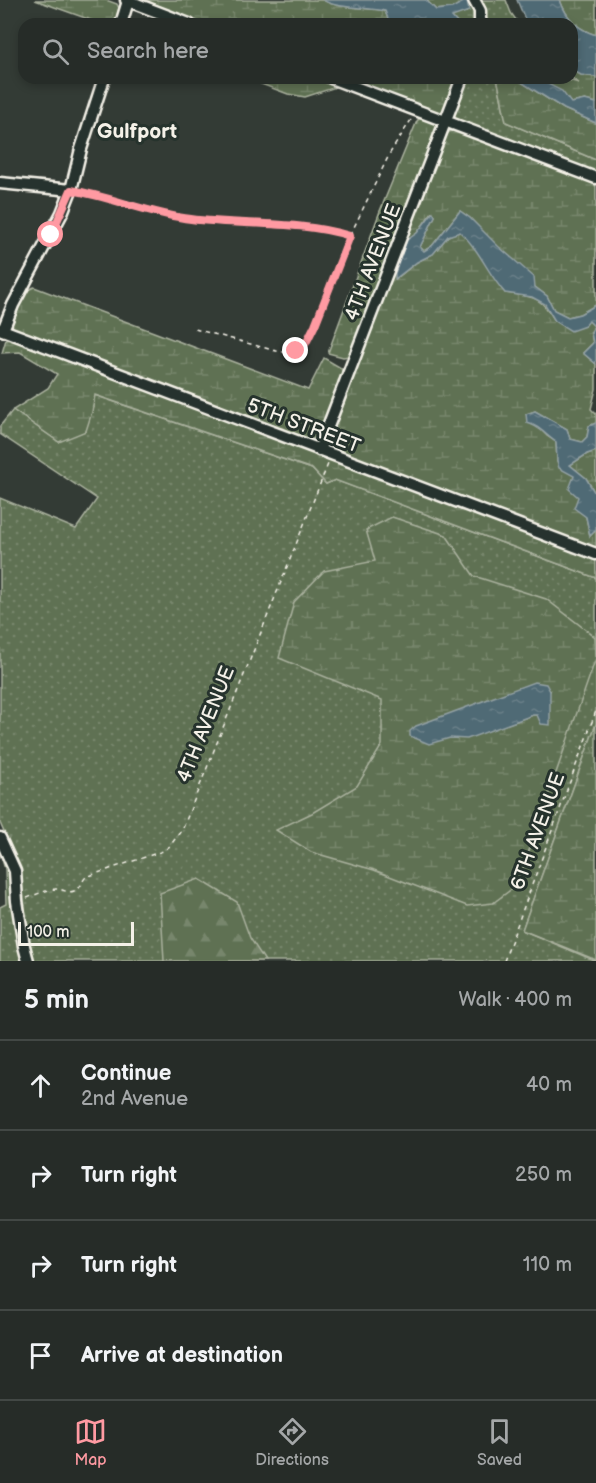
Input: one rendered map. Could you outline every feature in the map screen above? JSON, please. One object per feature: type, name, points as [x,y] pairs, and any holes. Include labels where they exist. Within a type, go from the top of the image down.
[{"type":"street","points":[[123,18],[127,1],[173,18]]},
{"type":"street","points":[[475,2],[480,11],[480,18]]},
{"type":"street","points":[[2,330],[71,190],[81,149],[102,84]]},
{"type":"street","points":[[348,84],[596,178]]},
{"type":"street","name":"4TH AVENUE","points":[[320,450],[460,84]]},
{"type":"street","points":[[0,183],[71,190]]},
{"type":"street","name":"5TH STREET","points":[[2,330],[596,554]]},
{"type":"street","points":[[0,838],[15,871],[17,901],[28,961]]},
{"type":"path","points":[[195,329],[280,352],[290,353],[301,348],[315,325],[350,236],[390,153],[418,111]]},
{"type":"path","points":[[71,190],[191,219],[306,228],[350,236]]},
{"type":"path","name":"4TH AVENUE","points":[[17,901],[57,888],[68,892],[78,890],[82,879],[163,851],[177,837],[183,828],[332,454]]},
{"type":"path","name":"6TH AVENUE","points":[[504,961],[596,711]]},
{"type":"green space","points":[[35,0],[106,0],[117,4],[119,8],[116,18],[85,18]]},
{"type":"green space","points":[[143,0],[323,0],[336,5],[385,11],[388,18],[190,18]]},
{"type":"green space","points":[[426,0],[469,0],[476,18],[453,18],[458,13],[467,12],[452,8],[436,10]]},
{"type":"green space","points":[[482,0],[506,0],[515,18],[486,18]]},
{"type":"green space","points":[[560,0],[596,0],[596,35],[584,30],[578,25],[578,18],[571,18]]},
{"type":"green space","points":[[578,73],[596,77],[596,103],[585,100],[571,103],[544,84],[578,84]]},
{"type":"green space","points":[[261,84],[329,84],[336,87],[305,97],[288,94]]},
{"type":"green space","points":[[363,84],[456,84],[446,108],[439,113]]},
{"type":"green space","points":[[464,84],[498,84],[506,122],[596,160],[596,174],[457,121],[454,118]]},
{"type":"green space","points":[[498,84],[524,84],[564,109],[596,123],[596,160],[506,122]]},
{"type":"green space","points":[[420,118],[437,125],[439,129],[349,356],[343,357],[328,353],[380,211]]},
{"type":"green space","points":[[457,130],[596,182],[596,305],[580,314],[568,317],[554,310],[547,296],[535,287],[470,218],[460,211],[432,246],[424,251],[420,247],[435,216],[432,212],[417,233],[407,241],[396,279],[417,262],[433,254],[448,236],[460,231],[472,242],[505,293],[535,299],[545,306],[555,321],[589,321],[594,326],[591,333],[593,343],[583,353],[596,364],[596,389],[591,409],[596,414],[596,423],[589,426],[587,437],[582,442],[570,439],[567,429],[535,411],[526,414],[556,442],[557,461],[574,476],[590,536],[596,530],[596,550],[330,447],[326,442],[444,138],[449,132]]},
{"type":"green space","points":[[34,287],[308,390],[324,358],[341,368],[343,375],[321,432],[312,440],[13,328],[11,319],[26,291]]},
{"type":"green space","points":[[7,336],[596,560],[596,578],[335,480],[326,484],[312,469],[95,395],[86,431],[59,442],[13,410],[48,388],[57,374],[20,352],[2,353]]},
{"type":"green space","points":[[94,395],[312,469],[326,484],[335,480],[596,578],[596,724],[522,930],[596,961],[34,961],[30,948],[20,868],[0,823],[0,498],[76,529],[97,499],[0,434],[0,426],[13,410],[59,442],[92,412]]},
{"type":"green space","points":[[596,451],[596,495],[586,478],[570,465]]},
{"type":"green space","points":[[392,517],[446,535],[474,576],[546,599],[595,637],[596,658],[517,885],[493,903],[467,906],[374,870],[311,852],[276,830],[312,813],[357,786],[382,745],[382,700],[279,658],[294,602],[324,571],[375,561],[366,530]],"holes":[[[550,691],[537,715],[467,738],[450,738]]]},
{"type":"green space","points":[[596,724],[596,960],[522,930]]},
{"type":"green space","points":[[0,846],[11,872],[23,961],[0,961],[0,907],[6,904],[5,869]]},
{"type":"green space","points":[[199,879],[237,902],[250,938],[265,961],[164,961],[160,893]]},
{"type":"water","points":[[323,0],[426,0],[436,10],[452,8],[467,0],[469,11],[453,18],[388,18],[385,11],[329,3]]},
{"type":"water","points":[[517,0],[560,0],[571,18],[524,18]]},
{"type":"water","points":[[578,25],[596,35],[596,77],[578,73]]},
{"type":"water","points":[[524,84],[548,84],[562,91],[571,103],[585,100],[596,103],[596,123],[564,109]]},
{"type":"water","points":[[460,211],[534,277],[535,287],[547,296],[554,310],[568,317],[580,314],[596,305],[596,364],[583,353],[593,343],[591,333],[594,326],[589,321],[585,326],[571,331],[555,321],[545,304],[532,297],[505,293],[473,246],[460,232],[448,236],[433,254],[417,262],[395,279],[407,240],[417,233],[433,212],[435,216],[420,247],[424,251],[432,246]]},
{"type":"water","points":[[535,411],[567,429],[570,439],[582,442],[587,437],[589,426],[596,423],[596,451],[570,465],[586,478],[596,495],[596,530],[590,536],[586,517],[574,508],[578,497],[569,489],[574,476],[559,468],[556,442],[539,428],[527,423],[526,414]]},
{"type":"water","points":[[534,682],[546,684],[550,691],[550,725],[541,724],[537,715],[533,715],[467,739],[450,738],[429,744],[410,736],[410,731],[416,726]]},
{"type":"district","name":"Gulfport","points":[[137,131]]},
{"type":"route","points":[[51,235],[71,190],[191,219],[298,227],[350,236],[315,325],[306,343],[296,351]]}]
